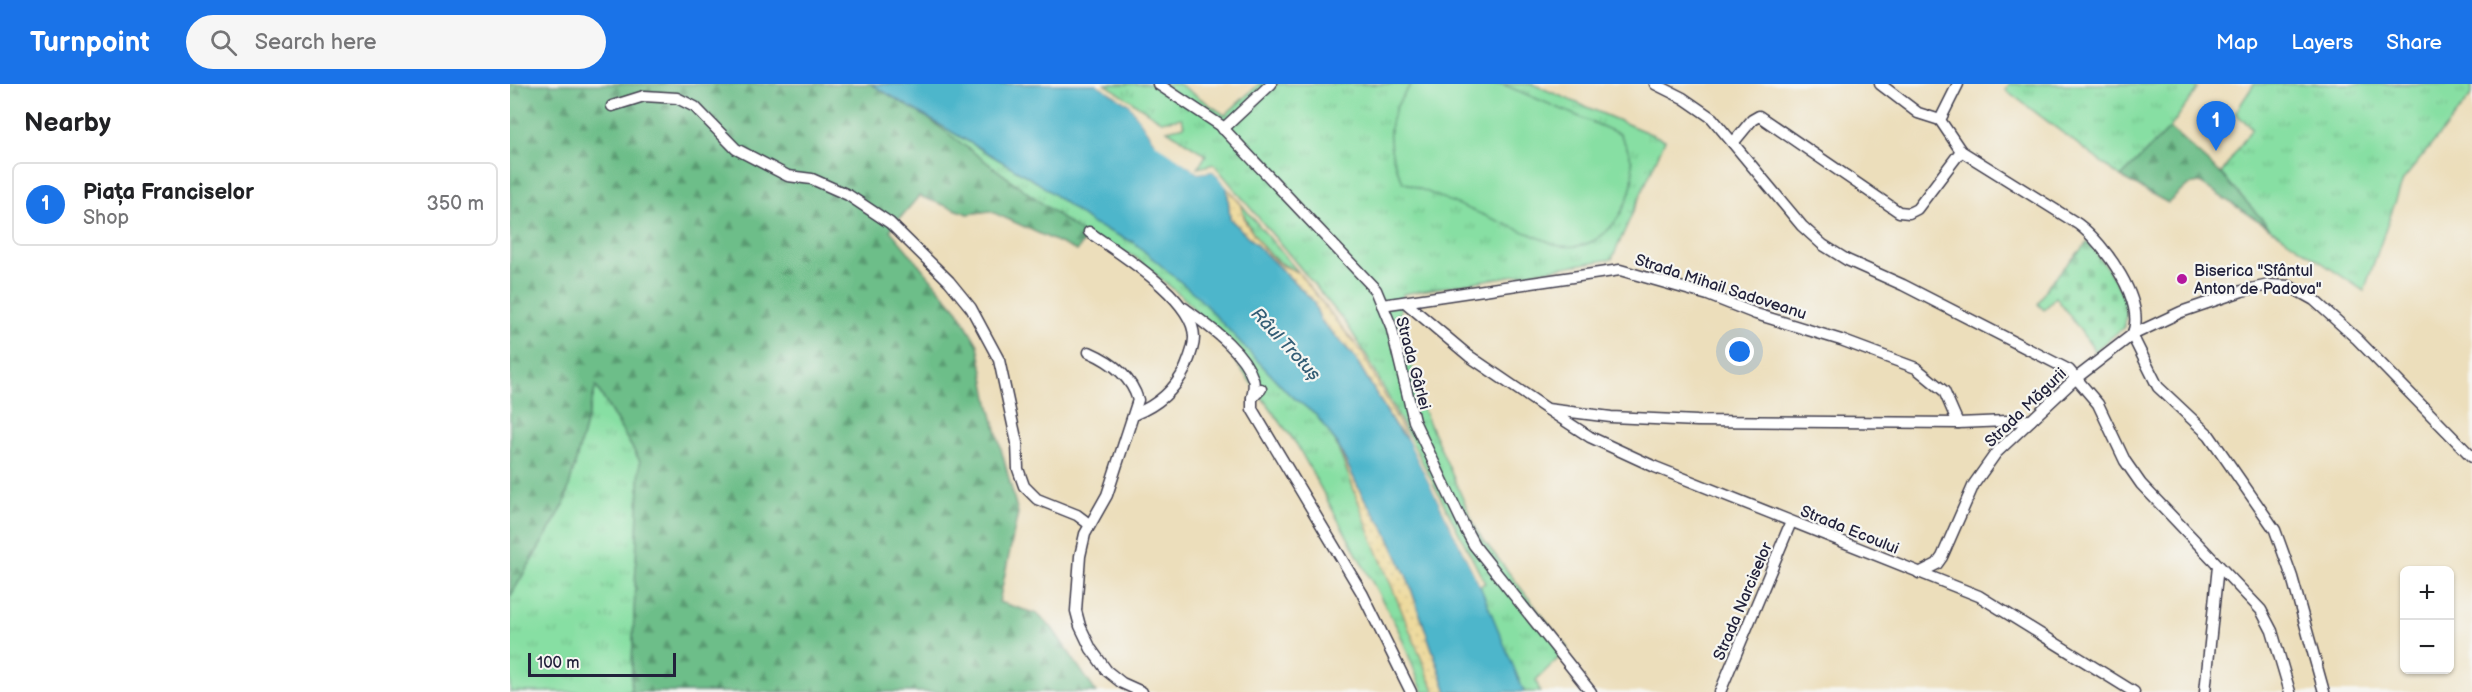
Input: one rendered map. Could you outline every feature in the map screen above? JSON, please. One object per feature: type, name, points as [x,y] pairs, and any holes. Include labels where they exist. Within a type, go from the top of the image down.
[{"type":"street","name":"Strada Gârlei","points":[[1158,84],[1200,110],[1223,129],[1376,290],[1391,326],[1409,408],[1474,545],[1591,692]]},
{"type":"street","points":[[1223,129],[1270,84]]},
{"type":"street","points":[[1655,84],[1683,98],[1712,118],[1802,226],[1823,245],[1848,260],[1903,285],[2069,370],[2098,404],[2133,474],[2261,610],[2272,631],[2290,692]]},
{"type":"street","points":[[1880,84],[1918,113],[1940,120],[1961,151],[2078,224],[2094,237],[2135,305],[2137,322],[2132,335],[2158,387],[2209,435],[2275,530],[2292,577],[2324,692]]},
{"type":"street","points":[[1940,120],[1958,84]]},
{"type":"street","points":[[612,106],[644,96],[677,98],[703,114],[736,149],[788,176],[812,179],[848,195],[890,223],[949,281],[971,308],[990,342],[999,360],[1017,443],[1018,469],[1024,486],[1036,499],[1077,515],[1089,524]]},
{"type":"street","points":[[1733,143],[1752,120],[1759,116],[1899,212],[1909,213],[1917,209],[1961,151]]},
{"type":"street","points":[[1089,232],[1146,274],[1214,331],[1242,361],[1254,381],[1252,409],[1351,573],[1411,692]]},
{"type":"street","name":"Strada Mihail Sadoveanu","points":[[1382,305],[1620,270],[1708,295],[1756,314],[1851,344],[1916,368],[1944,392],[1958,423]]},
{"type":"street","name":"Strada Măgurii","points":[[1919,573],[1937,564],[1974,484],[1996,453],[2075,379],[2132,335],[2181,312],[2242,291],[2269,285],[2289,286],[2314,300],[2357,339],[2472,457]]},
{"type":"street","points":[[1406,303],[1469,356],[1547,409],[1611,417],[1697,421],[1958,423],[2031,420]]},
{"type":"street","points":[[1135,414],[1154,407],[1181,377],[1190,359],[1194,336],[1179,304]]},
{"type":"street","points":[[1089,352],[1127,377],[1135,388],[1138,400],[1107,495],[1089,524],[1080,556],[1076,611],[1080,626],[1107,671],[1122,683],[1142,692]]},
{"type":"street","points":[[1252,398],[1261,389]]},
{"type":"street","name":"Strada Ecoului","points":[[1547,409],[1590,437],[1655,467],[1979,596],[2134,692]]},
{"type":"street","name":"Strada Narciselor","points":[[1720,692],[1791,522]]},
{"type":"street","points":[[2205,692],[2218,566]]},
{"type":"green space","points":[[510,84],[871,84],[926,117],[1087,237],[1077,251],[990,211],[968,214],[919,196],[890,230],[958,311],[978,345],[989,403],[1018,513],[999,602],[1037,614],[1052,628],[1096,692],[631,692],[640,461],[596,386],[564,505],[510,597]]},
{"type":"green space","points":[[1105,84],[1179,84],[1225,115],[1259,84],[1532,84],[1665,140],[1612,259],[1403,294],[1400,314],[1420,402],[1478,533],[1568,649],[1536,680],[1540,692],[1524,692],[1518,682],[1480,590],[1480,586],[1485,583],[1367,356],[1346,323],[1214,164],[1198,168],[1206,155],[1167,130],[1184,126],[1182,118],[1161,121]]},
{"type":"green space","points":[[1412,84],[1502,84],[1620,134],[1628,149],[1633,174],[1629,196],[1618,217],[1595,240],[1577,246],[1559,246],[1403,182],[1392,156],[1390,132],[1396,108]]},
{"type":"green space","points":[[2009,84],[2192,84],[2198,88],[2170,128],[2121,177],[2006,90]]},
{"type":"green space","points":[[2254,84],[2472,84],[2472,95],[2403,180],[2364,291],[2270,228],[2221,174],[2252,128],[2235,113]]},
{"type":"green space","points":[[926,117],[1040,184],[1093,224],[1133,242],[1196,295],[1289,394],[1316,415],[1334,439],[1435,692],[1423,692],[1399,631],[1297,445],[1230,354],[1186,300],[1135,257],[1087,237]]},
{"type":"green space","points":[[2170,128],[2221,174],[2270,228],[2200,183],[2188,185],[2168,203],[2121,177]]},
{"type":"green space","points":[[1240,203],[1298,272],[1277,260],[1261,245],[1248,225]]},
{"type":"green space","points":[[2088,242],[2122,293],[2126,316],[2124,327],[2095,351],[2056,297],[2044,310],[2038,304],[2049,284]]},
{"type":"green space","points":[[596,386],[640,461],[631,692],[510,692],[510,597],[564,505]]},
{"type":"sand","points":[[1227,187],[1240,203],[1246,223],[1264,249],[1279,264],[1298,272],[1363,354],[1408,440],[1395,426],[1354,356],[1321,321],[1313,301],[1230,219]]},
{"type":"sand","points":[[1337,443],[1362,495],[1385,529],[1407,577],[1447,692],[1435,692],[1371,536]]},
{"type":"water","name":"Râul Trotuș","points":[[871,84],[1097,84],[1129,104],[1153,140],[1198,173],[1213,171],[1227,187],[1230,219],[1313,301],[1321,321],[1354,356],[1395,426],[1408,440],[1480,586],[1524,692],[1447,692],[1407,577],[1385,529],[1362,495],[1337,443],[1316,415],[1289,394],[1196,295],[1133,242],[1093,224],[1040,184]]},
{"type":"pier","points":[[1097,84],[1103,84],[1131,101],[1159,143],[1199,170],[1215,168],[1230,186],[1230,191],[1213,171],[1198,173],[1156,144],[1129,104]]},
{"type":"pier","points":[[1403,430],[1409,437],[1482,584],[1480,586]]},
{"type":"place","name":"Piața Franciselor","points":[[2216,151]]},
{"type":"place","name":"Biserica \"Sfântul Anton de Padova\"","points":[[2182,279]]}]
